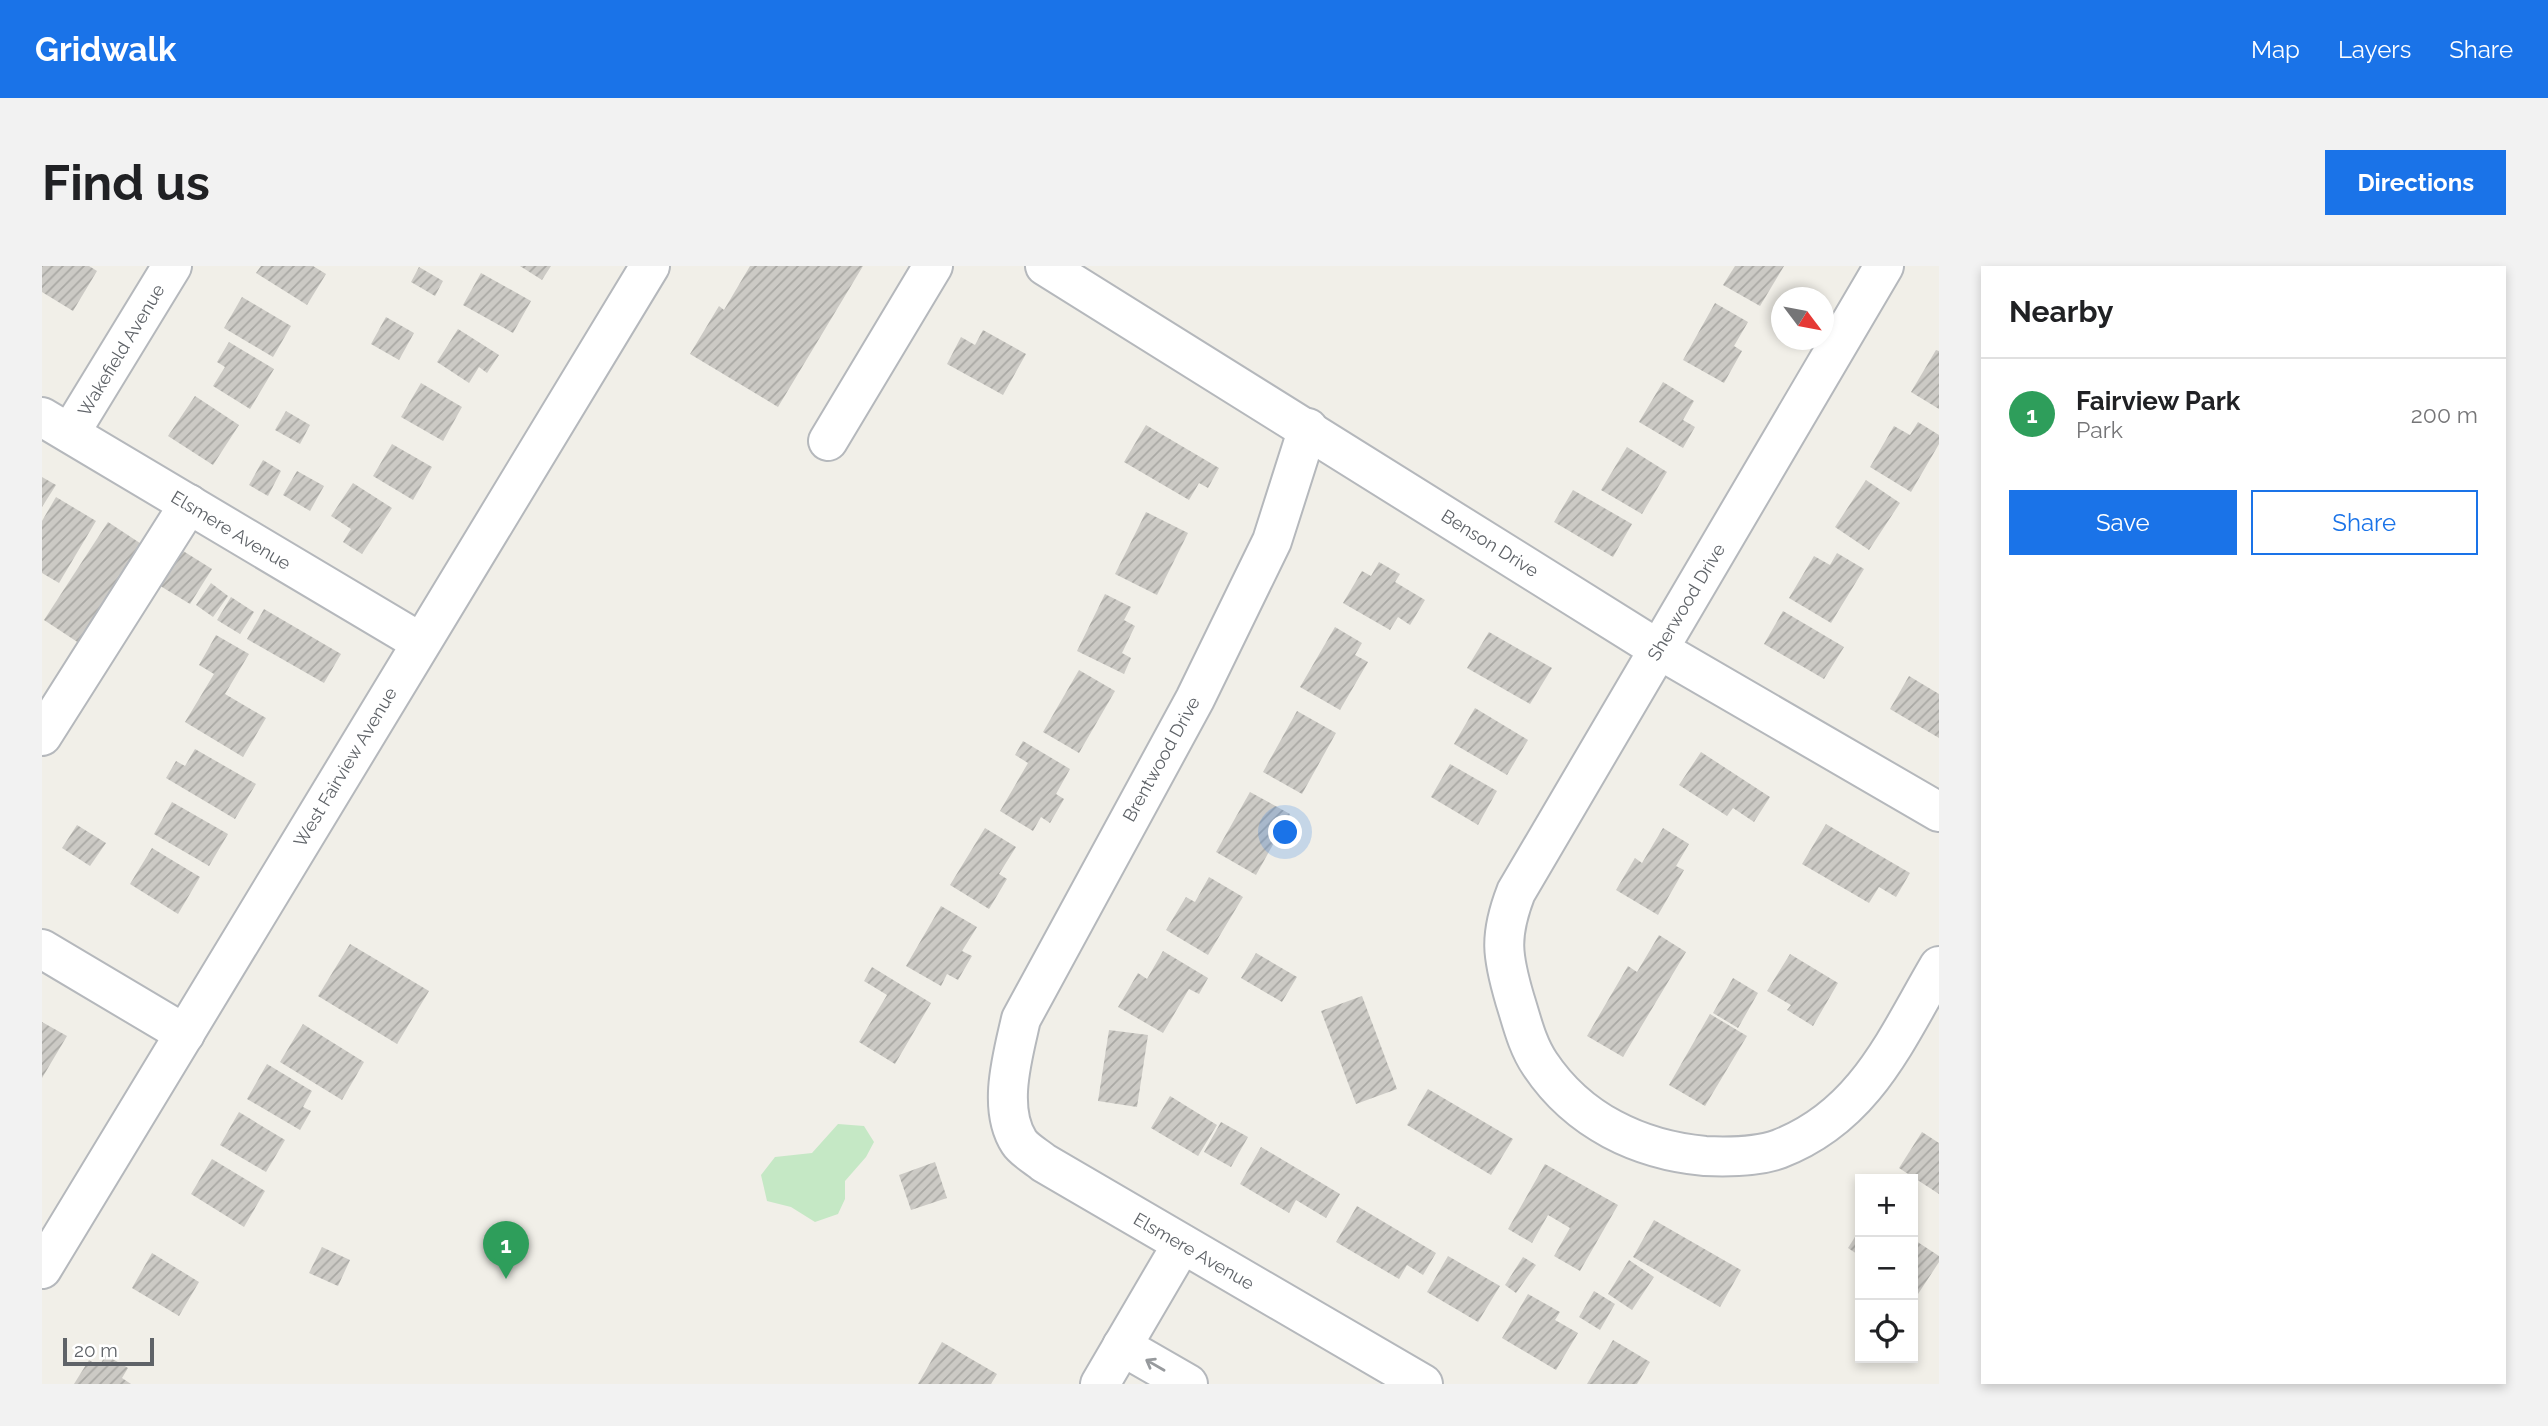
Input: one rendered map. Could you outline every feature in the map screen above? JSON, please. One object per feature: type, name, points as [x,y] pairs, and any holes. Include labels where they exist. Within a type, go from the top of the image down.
[{"type":"street","name":"Wakefield Avenue","points":[[56,425],[172,266]]},
{"type":"street","name":"West Fairview Avenue","points":[[42,1269],[650,266]]},
{"type":"street","points":[[828,441],[933,266]]},
{"type":"street","name":"Benson Drive","points":[[1045,266],[1658,649],[1939,812]]},
{"type":"street","name":"Sherwood Drive","points":[[1884,266],[1516,892],[1504,923],[1503,944],[1526,1036],[1540,1064],[1594,1121],[1626,1137],[1678,1153],[1714,1156],[1743,1156],[1778,1149],[1819,1127],[1856,1099],[1872,1081],[1939,966]]},
{"type":"street","name":"Elsmere Avenue","points":[[56,425],[420,642]]},
{"type":"street","name":"Brentwood Drive","points":[[1010,1085],[1021,1019],[1207,675],[1272,541],[1308,428]]},
{"type":"street","points":[[42,736],[52,695],[189,504]]},
{"type":"street","points":[[42,950],[185,1034]]},
{"type":"street","name":"Elsmere Avenue","points":[[1010,1085],[1011,1119],[1020,1143],[1044,1163],[1182,1244],[1390,1374],[1423,1384]]},
{"type":"street","points":[[1100,1384],[1182,1244]]},
{"type":"street","points":[[1122,1346],[1188,1384]]},
{"type":"green space","points":[[838,1124],[864,1126],[874,1142],[866,1157],[845,1181],[845,1199],[838,1214],[815,1222],[791,1207],[767,1201],[761,1175],[775,1157],[812,1153]]},
{"type":"building","points":[[42,266],[89,266],[97,271],[73,311],[42,292]]},
{"type":"building","points":[[261,266],[313,266],[326,274],[307,305],[256,273]]},
{"type":"building","points":[[520,266],[551,266],[542,280]]},
{"type":"building","points":[[750,266],[863,266],[778,407],[690,354],[719,306],[724,310]]},
{"type":"building","points":[[1735,266],[1784,266],[1760,306],[1723,285]]},
{"type":"building","points":[[419,267],[443,281],[435,296],[411,282]]},
{"type":"building","points":[[481,273],[531,301],[513,333],[463,305]]},
{"type":"building","points":[[242,297],[291,326],[273,357],[224,328]]},
{"type":"building","points":[[1715,303],[1748,322],[1734,346],[1742,351],[1724,383],[1683,360]]},
{"type":"building","points":[[386,317],[414,333],[399,360],[371,344]]},
{"type":"building","points":[[458,329],[499,355],[487,373],[479,367],[469,383],[437,362]]},
{"type":"building","points":[[983,330],[1026,354],[1003,395],[947,364],[961,337],[975,345]]},
{"type":"building","points":[[229,342],[274,369],[250,409],[213,386],[225,367],[217,362]]},
{"type":"building","points":[[1936,350],[1939,351],[1939,409],[1911,392]]},
{"type":"building","points":[[1663,382],[1694,401],[1683,420],[1695,427],[1683,448],[1639,422]]},
{"type":"building","points":[[421,383],[462,407],[443,441],[401,417]]},
{"type":"building","points":[[195,396],[239,425],[213,465],[168,436]]},
{"type":"building","points":[[286,411],[310,425],[300,444],[275,430]]},
{"type":"building","points":[[1918,422],[1939,435],[1939,444],[1911,492],[1870,467],[1894,426],[1910,435]]},
{"type":"building","points":[[1146,425],[1219,468],[1208,488],[1199,483],[1189,500],[1124,462]]},
{"type":"building","points":[[392,444],[432,467],[413,500],[373,476]]},
{"type":"building","points":[[1627,447],[1667,472],[1642,514],[1601,490]]},
{"type":"building","points":[[263,460],[281,471],[268,496],[249,485]]},
{"type":"building","points":[[297,471],[324,486],[310,511],[283,495]]},
{"type":"building","points":[[42,477],[56,485],[42,507]]},
{"type":"building","points":[[1866,480],[1900,503],[1869,550],[1835,527]]},
{"type":"building","points":[[353,483],[392,508],[362,554],[343,542],[351,529],[331,516]]},
{"type":"building","points":[[1573,490],[1632,524],[1613,557],[1554,522]]},
{"type":"building","points":[[56,497],[96,521],[59,583],[42,573],[42,521]]},
{"type":"building","points":[[1146,512],[1188,533],[1157,595],[1115,574]]},
{"type":"building","points":[[108,522],[149,549],[85,647],[44,620]]},
{"type":"building","points":[[180,549],[212,569],[190,604],[157,584]]},
{"type":"building","points":[[1837,553],[1864,569],[1831,623],[1789,598],[1814,556],[1830,565]]},
{"type":"building","points":[[1379,562],[1400,574],[1395,582],[1425,600],[1410,625],[1398,617],[1390,630],[1343,603],[1362,571],[1371,576]]},
{"type":"building","points":[[211,583],[228,596],[213,617],[196,605]]},
{"type":"building","points":[[1105,594],[1131,607],[1124,620],[1135,626],[1122,653],[1131,658],[1124,674],[1077,651]]},
{"type":"building","points":[[231,597],[254,612],[240,634],[217,620]]},
{"type":"building","points":[[264,609],[341,654],[324,683],[247,639]]},
{"type":"building","points":[[1783,611],[1844,647],[1824,679],[1764,644]]},
{"type":"building","points":[[1335,627],[1362,643],[1355,655],[1368,662],[1340,710],[1300,687]]},
{"type":"building","points":[[1489,632],[1552,668],[1530,704],[1467,668]]},
{"type":"building","points":[[216,635],[249,654],[225,694],[266,718],[243,757],[185,722],[214,674],[199,665]]},
{"type":"building","points":[[1079,670],[1115,691],[1079,753],[1043,732]]},
{"type":"building","points":[[1909,676],[1939,694],[1939,738],[1890,709]]},
{"type":"building","points":[[1475,708],[1528,740],[1507,775],[1454,744]]},
{"type":"building","points":[[1297,711],[1336,733],[1302,794],[1263,772]]},
{"type":"building","points":[[1023,741],[1070,769],[1056,794],[1064,799],[1050,823],[1041,817],[1033,831],[1000,811],[1028,763],[1015,755]]},
{"type":"building","points":[[195,749],[256,784],[235,819],[166,778],[176,761],[185,766]]},
{"type":"building","points":[[1701,752],[1770,797],[1754,822],[1733,808],[1727,816],[1679,785]]},
{"type":"building","points":[[1450,764],[1497,791],[1478,825],[1431,797]]},
{"type":"building","points":[[1250,792],[1290,814],[1256,875],[1216,852]]},
{"type":"building","points":[[172,802],[228,834],[209,866],[154,834]]},
{"type":"building","points":[[1826,824],[1910,873],[1896,897],[1879,887],[1869,903],[1802,864]]},
{"type":"building","points":[[77,825],[106,843],[90,866],[62,848]]},
{"type":"building","points":[[985,828],[1016,847],[999,874],[1007,879],[989,909],[950,885]]},
{"type":"building","points":[[1663,828],[1689,844],[1676,866],[1684,870],[1658,915],[1616,890],[1635,858],[1642,863]]},
{"type":"building","points":[[152,848],[200,877],[178,914],[130,884]]},
{"type":"building","points":[[1209,877],[1243,897],[1208,955],[1166,930],[1186,897],[1195,902]]},
{"type":"building","points":[[941,906],[977,927],[962,951],[972,956],[958,980],[947,974],[941,986],[906,966]]},
{"type":"building","points":[[1659,935],[1686,952],[1623,1057],[1587,1036],[1628,966],[1637,972]]},
{"type":"building","points":[[350,944],[429,991],[397,1044],[318,996]]},
{"type":"building","points":[[1163,951],[1208,978],[1199,994],[1189,989],[1163,1033],[1118,1007],[1138,973],[1147,979]]},
{"type":"building","points":[[1256,953],[1297,977],[1282,1002],[1241,978]]},
{"type":"building","points":[[1790,954],[1838,983],[1813,1026],[1787,1010],[1791,1005],[1767,991]]},
{"type":"building","points":[[872,967],[931,1003],[895,1064],[859,1042],[887,995],[864,981]]},
{"type":"building","points":[[1733,978],[1758,993],[1738,1028],[1713,1013]]},
{"type":"building","points":[[1362,996],[1397,1089],[1356,1104],[1321,1011]]},
{"type":"building","points":[[1710,1014],[1747,1036],[1705,1106],[1669,1085]]},
{"type":"building","points":[[42,1022],[67,1036],[42,1078]]},
{"type":"building","points":[[303,1024],[364,1062],[342,1100],[280,1062]]},
{"type":"building","points":[[1109,1030],[1148,1035],[1137,1107],[1098,1101]]},
{"type":"building","points":[[267,1064],[312,1091],[303,1107],[311,1111],[300,1130],[247,1099]]},
{"type":"building","points":[[1428,1089],[1513,1139],[1491,1175],[1407,1125]]},
{"type":"building","points":[[1170,1096],[1217,1125],[1198,1156],[1151,1128]]},
{"type":"building","points":[[239,1112],[285,1140],[266,1172],[220,1145]]},
{"type":"building","points":[[1221,1122],[1248,1137],[1231,1167],[1204,1152]]},
{"type":"building","points":[[1922,1132],[1939,1143],[1939,1194],[1918,1180],[1918,1174],[1908,1174],[1899,1168]]},
{"type":"building","points":[[1261,1147],[1340,1194],[1326,1218],[1296,1200],[1289,1213],[1240,1184]]},
{"type":"building","points":[[212,1159],[265,1191],[244,1227],[191,1194]]},
{"type":"building","points":[[935,1162],[947,1198],[911,1210],[899,1175]]},
{"type":"building","points":[[1545,1164],[1618,1205],[1580,1271],[1554,1256],[1570,1228],[1548,1215],[1532,1243],[1508,1229]]},
{"type":"building","points":[[1357,1206],[1436,1253],[1423,1275],[1407,1265],[1399,1279],[1336,1242]]},
{"type":"building","points":[[1654,1220],[1741,1270],[1720,1307],[1633,1257]]},
{"type":"building","points":[[1855,1237],[1855,1253],[1848,1248]]},
{"type":"building","points":[[1918,1242],[1939,1256],[1939,1262],[1918,1294]]},
{"type":"building","points":[[322,1247],[350,1260],[338,1286],[309,1273]]},
{"type":"building","points":[[152,1253],[199,1282],[179,1316],[132,1288]]},
{"type":"building","points":[[1448,1256],[1500,1286],[1478,1322],[1427,1292]]},
{"type":"building","points":[[1523,1257],[1536,1265],[1516,1293],[1505,1285]]},
{"type":"building","points":[[1629,1260],[1654,1277],[1632,1310],[1608,1294]]},
{"type":"building","points":[[1594,1291],[1615,1304],[1600,1330],[1579,1317]]},
{"type":"building","points":[[1528,1294],[1560,1312],[1555,1320],[1578,1333],[1556,1370],[1502,1338]]},
{"type":"building","points":[[1613,1340],[1650,1362],[1637,1384],[1587,1384]]},
{"type":"building","points":[[942,1342],[997,1374],[991,1384],[918,1384]]},
{"type":"building","points":[[106,1355],[128,1368],[122,1378],[131,1384],[74,1384],[89,1360],[99,1366]]},
{"type":"place","name":"Fairview Park","points":[[506,1279]]}]
